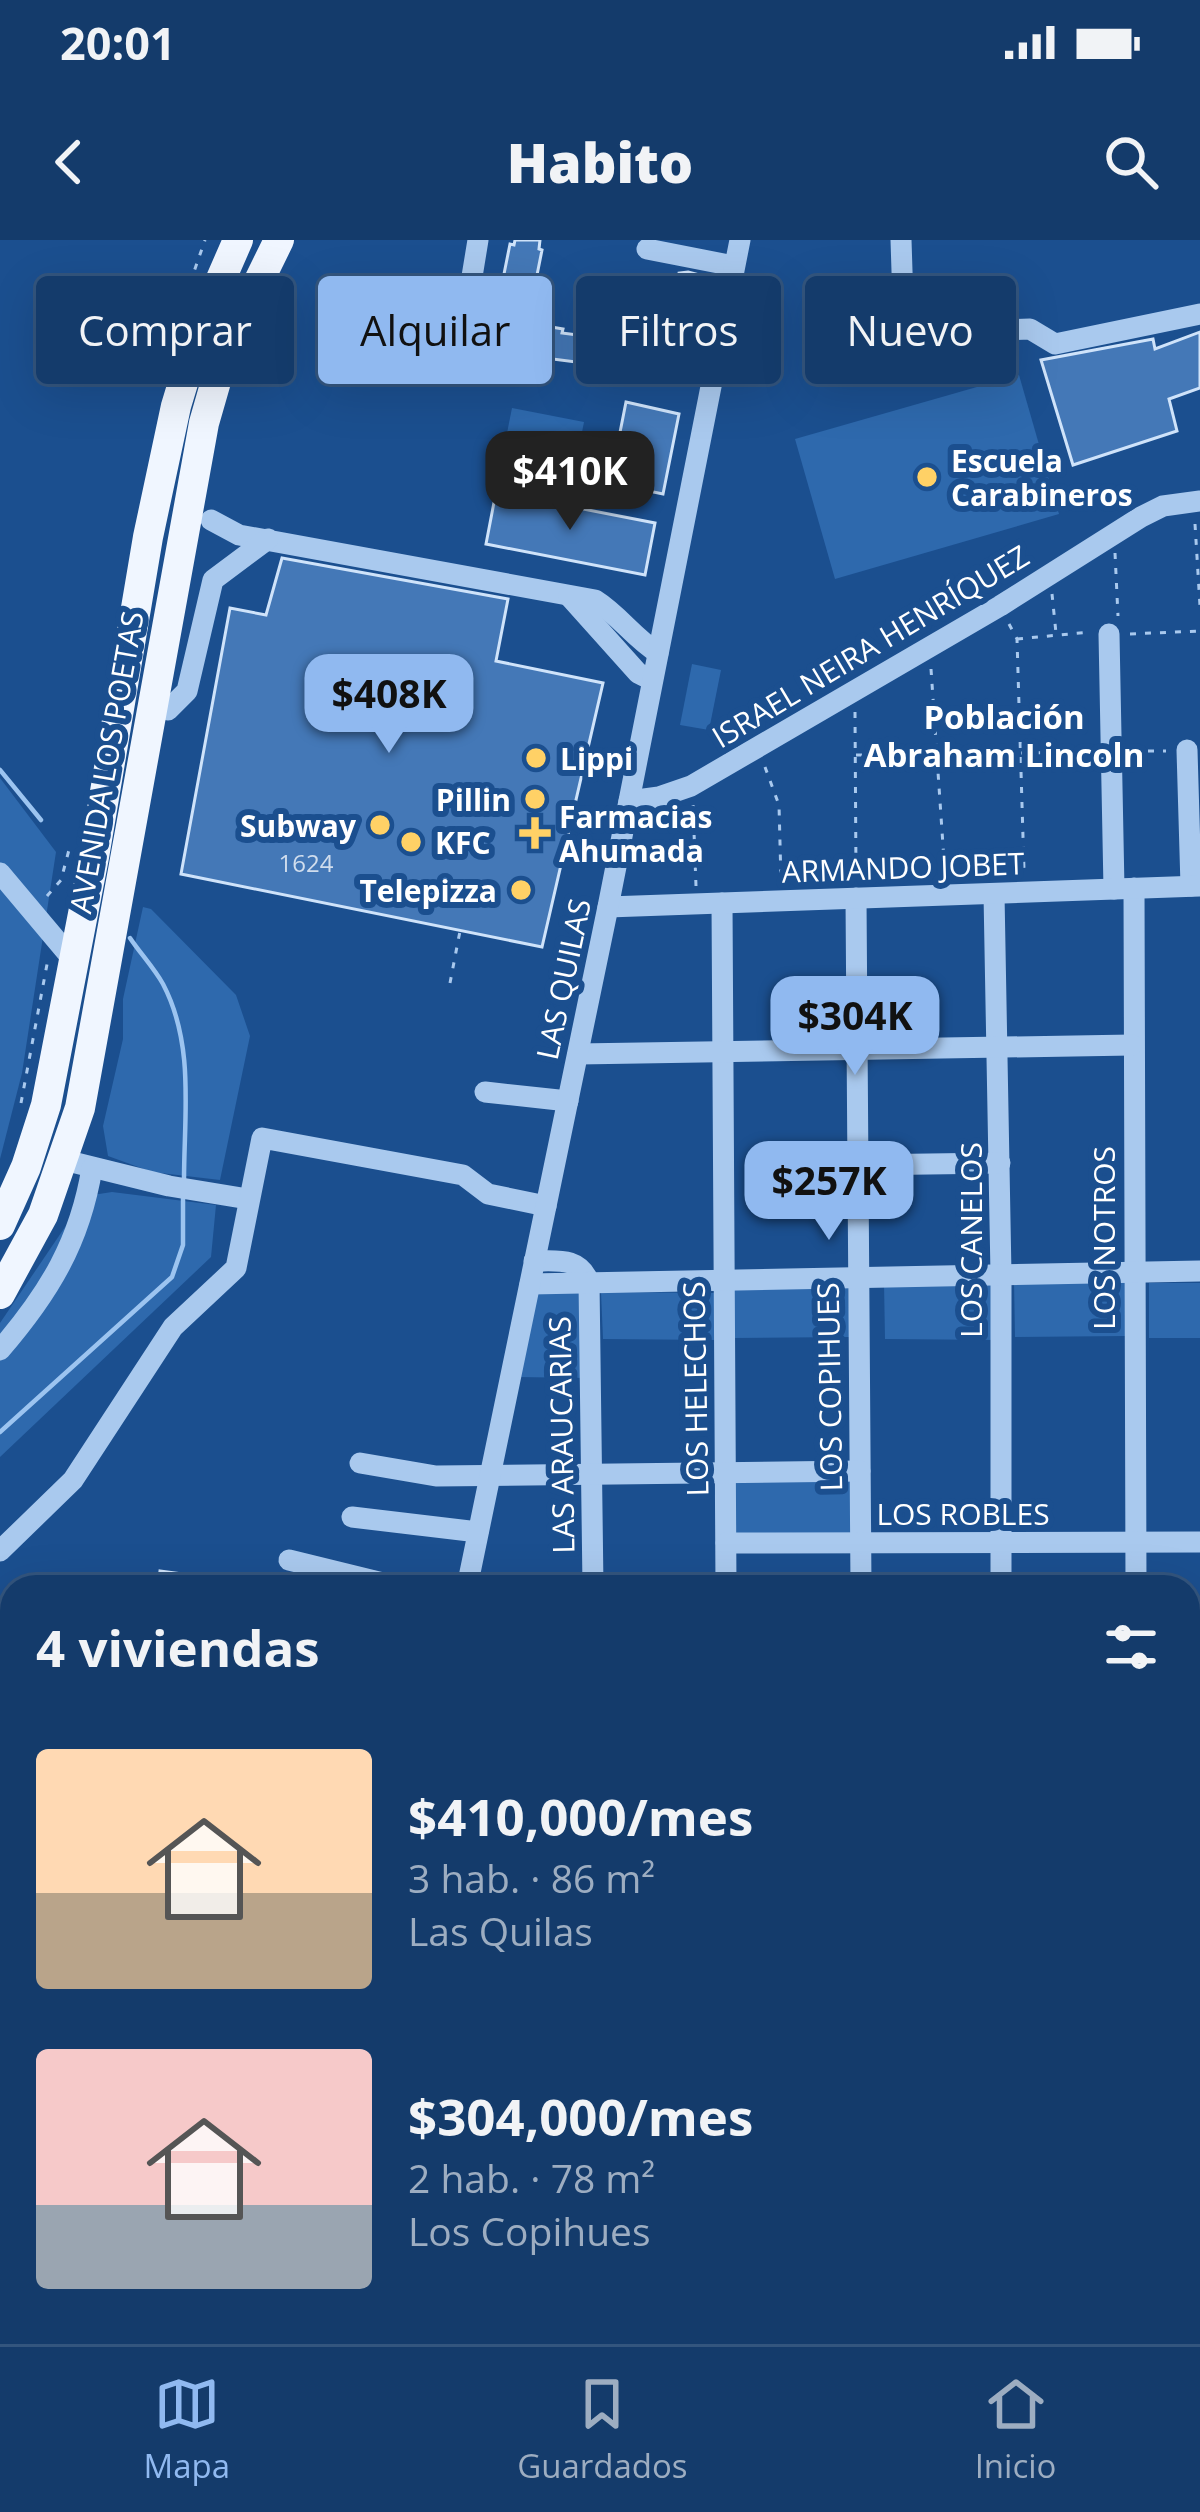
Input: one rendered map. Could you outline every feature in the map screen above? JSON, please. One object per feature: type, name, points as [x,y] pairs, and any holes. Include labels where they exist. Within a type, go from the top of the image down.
[{"type":"main road","name":"AVENIDA LOS POETAS","points":[[0,1225],[46,1105],[62,957],[176,406],[200,327],[238,240]]},
{"type":"main road","name":"AVENIDA LOS POETAS","points":[[261,276],[279,240]]},
{"type":"main road","name":"AVENIDA LOS POETAS","points":[[0,1294],[78,1164],[80,1108],[204,423],[217,384]]},
{"type":"main road","points":[[211,520],[202,502],[228,384]]},
{"type":"main road","points":[[126,861],[146,815],[168,710]]},
{"type":"street","points":[[472,276],[478,240]]},
{"type":"street","name":"LAS QUILAS","points":[[469,1575],[740,240]]},
{"type":"street","points":[[901,240],[904,333],[1030,329],[1055,344],[1200,314]]},
{"type":"street","points":[[646,249],[734,266]]},
{"type":"street","name":"ISRAEL NEIRA HENRÍQUEZ","points":[[629,801],[692,786],[1000,606],[1114,533],[1163,506],[1197,501]]},
{"type":"street","points":[[662,514],[685,520]]},
{"type":"street","points":[[211,520],[228,532],[596,600],[614,611],[664,624]]},
{"type":"street","points":[[168,710],[187,691],[213,580],[259,538]]},
{"type":"street","points":[[568,596],[638,673],[652,680]]},
{"type":"street","points":[[614,611],[643,644],[658,653]]},
{"type":"street","name":"LOS NOTROS","points":[[1114,634],[1111,752],[1132,1045],[1136,1575]]},
{"type":"street","points":[[1187,750],[1195,886]]},
{"type":"street","points":[[0,874],[62,957]]},
{"type":"street","name":"ARMANDO JOBET","points":[[608,907],[1195,886]]},
{"type":"street","name":"LOS CANELOS","points":[[994,893],[1001,1575]]},
{"type":"street","name":"LOS COPIHUES","points":[[856,898],[861,1575]]},
{"type":"street","name":"LOS HELECHOS","points":[[722,903],[726,1575]]},
{"type":"street","points":[[578,1054],[1132,1045]]},
{"type":"street","points":[[485,1092],[568,1101]]},
{"type":"street","points":[[0,1551],[73,1480],[173,1327],[236,1268],[262,1138],[463,1175],[488,1194],[546,1206]]},
{"type":"street","points":[[858,1165],[1000,1162]]},
{"type":"street","points":[[0,1350],[63,1263],[85,1213],[78,1164],[248,1198]]},
{"type":"street","points":[[532,1272],[589,1282],[1200,1271]]},
{"type":"street","name":"LAS ARAUCARIAS","points":[[589,1282],[593,1575]]},
{"type":"street","points":[[360,1463],[436,1476],[860,1472]]},
{"type":"street","points":[[352,1517],[478,1532]]},
{"type":"street","name":"LOS ROBLES","points":[[726,1544],[1200,1542]]},
{"type":"street","points":[[289,1560],[350,1575]]},
{"type":"path","points":[[1197,501],[1200,606]]},
{"type":"path","points":[[1114,533],[1114,634]]},
{"type":"path","points":[[1050,575],[1056,634]]},
{"type":"path","points":[[1000,606],[1016,639],[1024,892]]},
{"type":"path","points":[[1016,639],[1200,631]]},
{"type":"path","points":[[930,646],[946,895]]},
{"type":"path","points":[[855,692],[856,898]]},
{"type":"path","points":[[758,748],[779,805],[782,901]]},
{"type":"path","points":[[856,755],[1187,750]]},
{"type":"path","points":[[692,786],[696,904]]},
{"type":"path","points":[[451,983],[460,931]]},
{"type":"path","points":[[18,1116],[62,957]]},
{"type":"shaded area","name":"Escuela Carabineros","points":[[1016,376],[1059,514],[835,579],[795,439],[988,384],[1016,384]]},
{"type":"shaded area","points":[[512,408],[584,422],[572,483],[500,468]]},
{"type":"shaded area","points":[[692,664],[721,670],[709,730],[680,725]]},
{"type":"shaded area","points":[[0,778],[56,852],[22,1073],[0,1159]]},
{"type":"shaded area","points":[[143,907],[151,909],[236,995],[250,1036],[220,1180],[152,1172],[108,1156],[103,1126],[123,1039],[123,999]]},
{"type":"shaded area","points":[[112,1192],[216,1205],[211,1257],[0,1457],[0,1323],[86,1196]]},
{"type":"shaded area","points":[[997,1281],[997,1340],[885,1339],[884,1283]]},
{"type":"shaded area","points":[[1014,1281],[1125,1282],[1126,1336],[1015,1337]]},
{"type":"shaded area","points":[[1149,1283],[1200,1283],[1200,1338],[1149,1338]]},
{"type":"shaded area","points":[[848,1287],[850,1337],[733,1338],[734,1289]]},
{"type":"shaded area","points":[[584,1290],[585,1378],[517,1377],[534,1291]]},
{"type":"shaded area","points":[[601,1292],[714,1293],[714,1340],[603,1339]]},
{"type":"shaded area","points":[[853,1477],[854,1534],[730,1534],[730,1478]]},
{"type":"building","points":[[515,240],[540,240],[537,276],[504,276],[510,244]]},
{"type":"building","points":[[552,327],[576,335],[576,362],[552,359]]},
{"type":"building","points":[[1200,332],[1200,388],[1169,399],[1177,431],[1073,465],[1041,360],[1153,339],[1155,349]]},
{"type":"building","points":[[626,402],[679,414],[663,494],[610,483]]},
{"type":"building","points":[[496,492],[655,523],[645,575],[486,544]]},
{"type":"building","points":[[282,558],[508,599],[496,661],[603,683],[542,947],[181,874],[230,608],[266,615]]},
{"type":"waterway","points":[[0,770],[41,820]]},
{"type":"waterway","points":[[130,938],[163,984],[180,1031],[186,1080],[184,1180]]},
{"type":"waterway","points":[[0,1432],[172,1277],[183,1245],[183,1198]]},
{"type":"place","name":"Escuela Carabineros","points":[[927,477]]},
{"type":"place","name":"Lippi","points":[[536,758]]},
{"type":"place","name":"Pillin","points":[[535,799]]},
{"type":"place","name":"Subway","points":[[380,825]]},
{"type":"place","name":"Farmacias Ahumada","points":[[535,833]]},
{"type":"place","name":"KFC","points":[[411,842]]},
{"type":"place","name":"Telepizza","points":[[521,890]]},
{"type":"district","name":"Población Abraham Lincoln","points":[[1004,735]]}]
